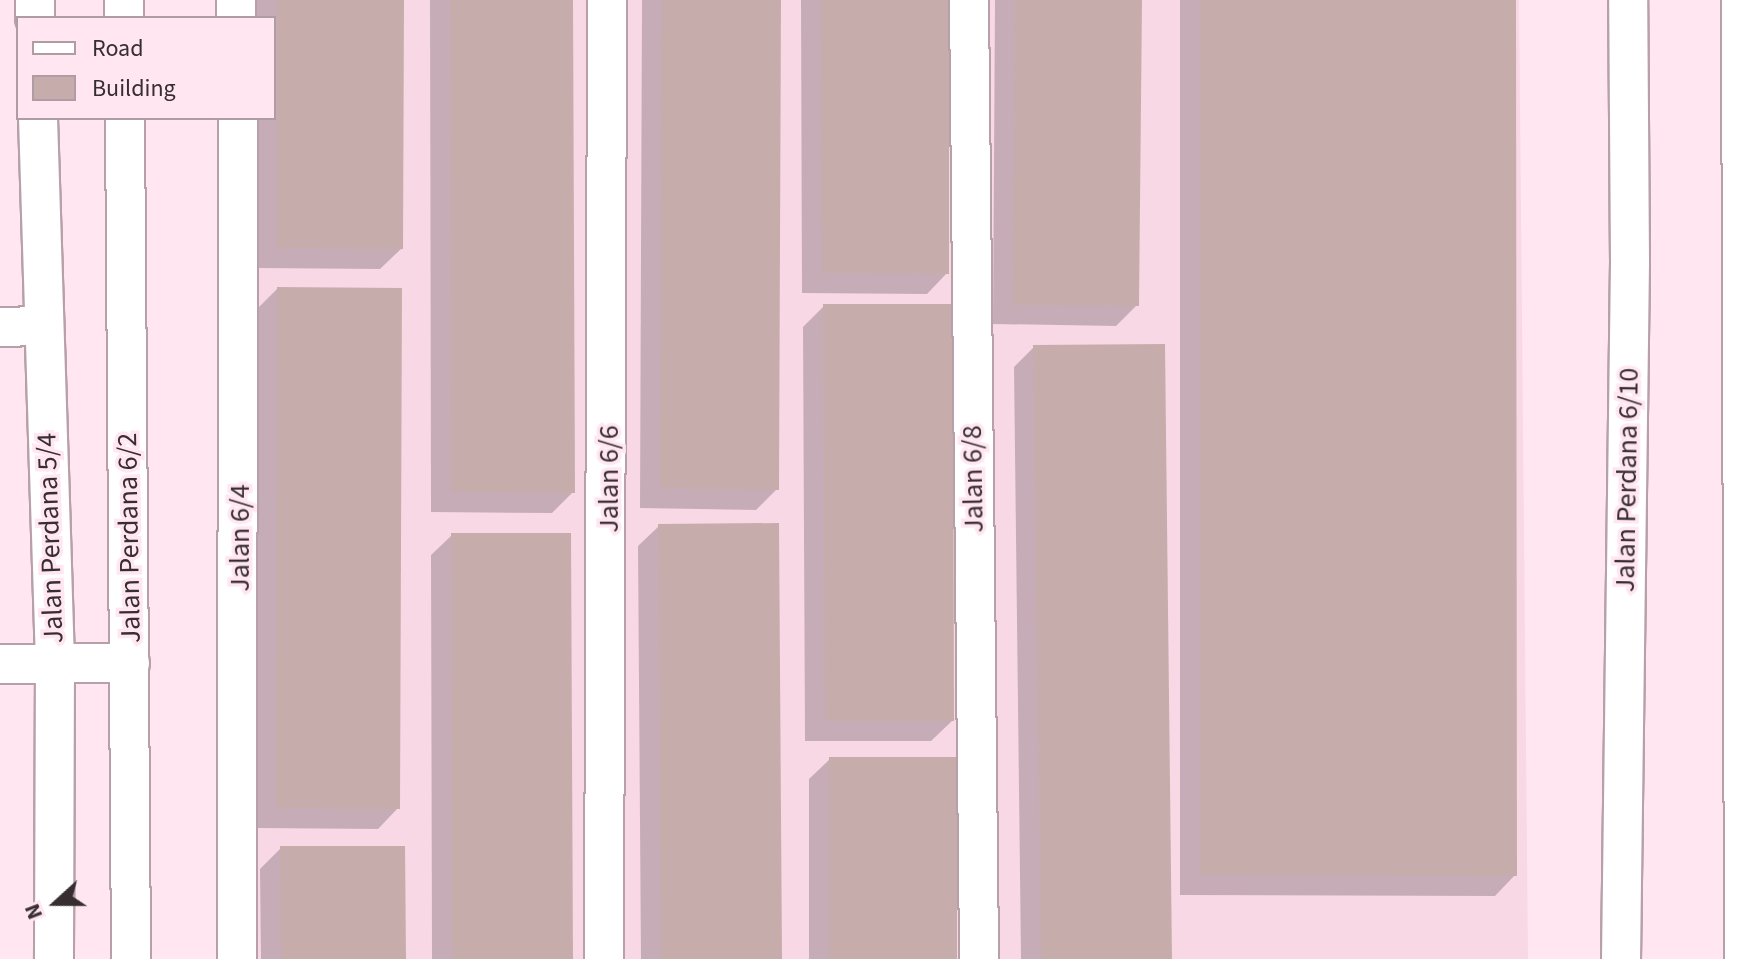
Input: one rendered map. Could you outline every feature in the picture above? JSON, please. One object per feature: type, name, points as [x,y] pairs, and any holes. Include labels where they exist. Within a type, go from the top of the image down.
[{"type":"street","name":"Jalan 6/6","points":[[604,959],[607,0]]},
{"type":"street","name":"Jalan 6/8","points":[[969,0],[979,959]]},
{"type":"street","name":"Jalan Perdana 6/10","points":[[1621,959],[1628,0]]},
{"type":"street","points":[[1744,959],[1750,707],[1751,360],[1747,13]]},
{"type":"street","name":"Jalan Perdana 5/4","points":[[38,120],[42,326],[55,663],[54,959]]},
{"type":"street","name":"Jalan Perdana 6/2","points":[[125,120],[131,959]]},
{"type":"street","name":"Jalan 6/4","points":[[237,959],[238,120]]},
{"type":"street","points":[[0,327],[42,326]]},
{"type":"street","points":[[0,664],[130,663]]},
{"type":"shaded area","points":[[248,0],[1519,0],[1528,959],[253,959],[249,120],[276,120],[276,16],[248,16]]},
{"type":"building","points":[[277,0],[404,0],[403,249],[277,248]]},
{"type":"building","points":[[450,0],[573,0],[575,493],[451,492]]},
{"type":"building","points":[[662,0],[781,0],[779,490],[660,488]]},
{"type":"building","points":[[821,0],[949,0],[949,274],[822,273]]},
{"type":"building","points":[[1015,0],[1142,0],[1139,306],[1013,305]]},
{"type":"building","points":[[1200,0],[1516,0],[1517,876],[1200,875]]},
{"type":"building","points":[[277,287],[402,288],[400,809],[276,808]]},
{"type":"building","points":[[823,304],[953,304],[954,721],[825,721]]},
{"type":"building","points":[[1165,344],[1172,959],[1041,959],[1033,345]]},
{"type":"building","points":[[779,523],[782,959],[661,959],[658,524]]},
{"type":"building","points":[[451,533],[571,533],[573,959],[452,959]]},
{"type":"building","points":[[829,757],[957,757],[957,959],[829,959]]},
{"type":"building","points":[[280,846],[405,846],[406,959],[281,959]]}]
